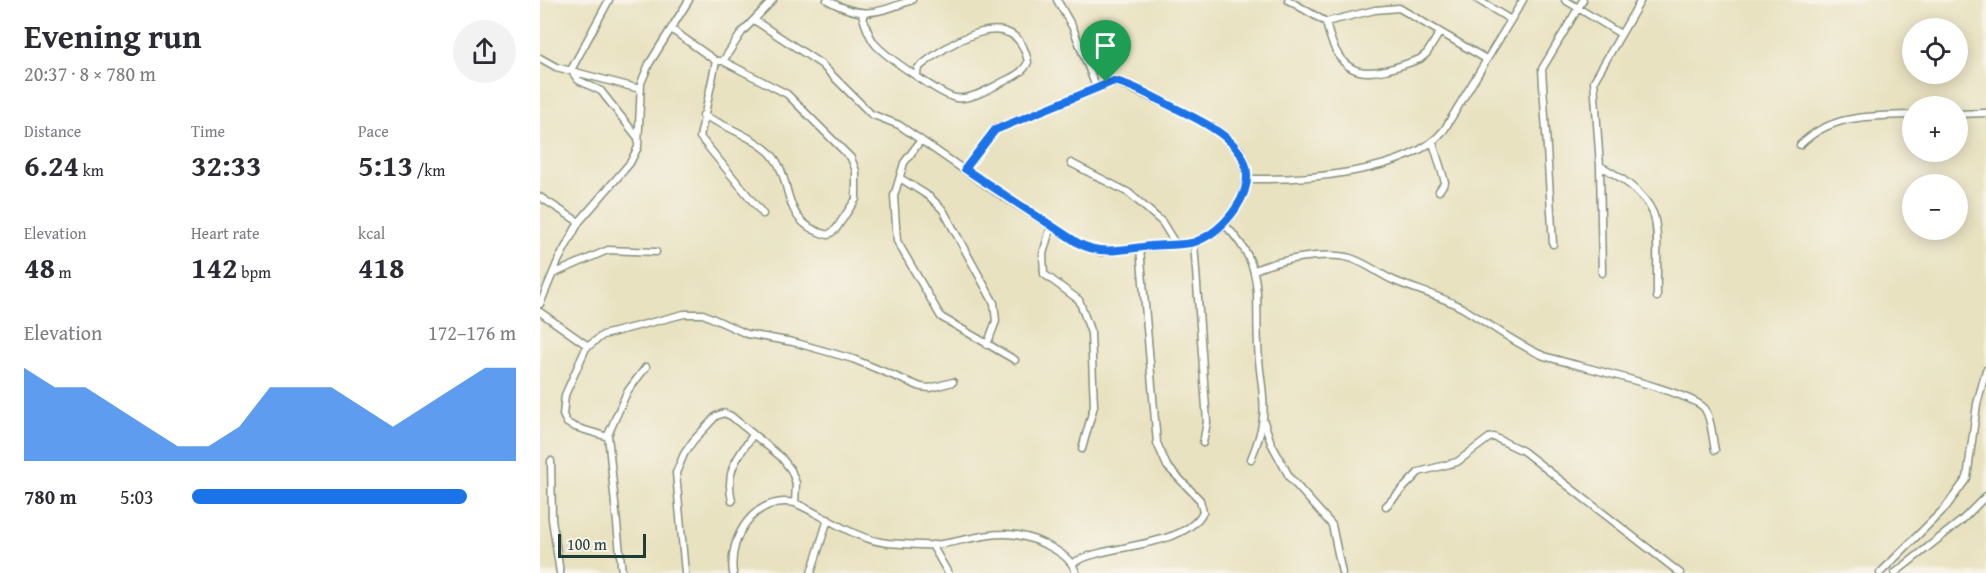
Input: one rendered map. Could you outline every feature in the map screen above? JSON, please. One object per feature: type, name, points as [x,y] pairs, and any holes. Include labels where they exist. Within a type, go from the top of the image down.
[{"type":"street","points":[[571,70],[609,0]]},
{"type":"street","points":[[540,304],[579,222],[630,163],[639,138],[640,89],[650,64],[689,0]]},
{"type":"street","points":[[763,214],[700,137],[703,115],[719,61],[742,32],[773,0]]},
{"type":"street","points":[[827,0],[862,14],[874,13],[912,0]]},
{"type":"street","points":[[1057,0],[1073,28],[1096,87]]},
{"type":"street","points":[[1288,0],[1326,22],[1336,55],[1351,68],[1366,72],[1420,59],[1428,53],[1440,32]]},
{"type":"street","points":[[1478,0],[1511,20]]},
{"type":"street","points":[[1247,179],[1296,177],[1375,168],[1433,143],[1444,130],[1523,0]]},
{"type":"street","points":[[1565,0],[1619,33]]},
{"type":"street","points":[[1553,244],[1542,69],[1583,0]]},
{"type":"street","points":[[1602,273],[1600,166],[1594,81],[1619,33],[1641,0]]},
{"type":"street","points":[[1326,22],[1390,7],[1403,10],[1486,59]]},
{"type":"street","points":[[862,14],[870,38],[880,50],[949,95],[961,98],[984,91],[1018,74],[1028,62],[1025,48],[1017,37],[1006,31],[991,29],[972,35],[932,56],[918,68],[917,74]]},
{"type":"street","points":[[754,20],[821,64],[870,114],[899,125],[921,140],[1051,226],[1095,250],[1194,243],[1225,225],[1241,200],[1247,179],[1246,162],[1240,150],[1218,131],[1123,83],[1114,81],[995,130],[965,169]]},
{"type":"street","points":[[671,29],[719,61],[787,94],[846,151],[856,171],[856,199],[852,209],[836,229],[828,235],[809,227],[801,220],[788,201],[780,171],[771,154],[703,115]]},
{"type":"street","points":[[540,58],[556,67],[640,89]]},
{"type":"street","points":[[571,70],[578,80],[601,91],[639,138]]},
{"type":"street","points":[[1968,114],[1986,113]]},
{"type":"street","points":[[1800,145],[1813,132],[1829,124],[1857,118],[1902,116]]},
{"type":"street","points":[[921,140],[908,156],[894,196],[894,234],[941,318],[1015,360]]},
{"type":"street","points":[[1433,143],[1445,182],[1439,191]]},
{"type":"street","points":[[1071,163],[1129,193],[1162,222],[1175,243]]},
{"type":"street","points":[[1600,166],[1620,178],[1644,201],[1654,215],[1657,297]]},
{"type":"street","points":[[900,178],[930,197],[943,210],[994,303],[996,321],[987,345]]},
{"type":"street","points":[[540,196],[579,222]]},
{"type":"street","points":[[1225,225],[1240,241],[1255,270],[1258,289],[1258,345],[1265,395],[1264,421],[1251,459]]},
{"type":"street","points":[[1051,226],[1042,254],[1044,274],[1079,300],[1091,333],[1094,406],[1083,449]]},
{"type":"street","points":[[1194,243],[1208,422],[1203,443]]},
{"type":"street","points":[[1073,563],[1099,551],[1157,541],[1180,531],[1199,518],[1203,512],[1200,500],[1167,466],[1157,443],[1140,248]]},
{"type":"street","points":[[553,274],[608,250],[656,252]]},
{"type":"street","points":[[1255,270],[1277,262],[1316,257],[1348,258],[1364,263],[1395,281],[1456,305],[1518,344],[1544,356],[1673,391],[1694,400],[1708,415],[1714,450]]},
{"type":"street","points":[[540,312],[588,346]]},
{"type":"street","points":[[608,437],[575,427],[567,423],[563,415],[565,395],[588,346],[603,335],[684,314],[698,313],[747,334],[793,342],[853,359],[921,387],[930,388],[953,382]]},
{"type":"street","points":[[622,573],[608,437],[623,399],[646,367]]},
{"type":"street","points":[[1880,573],[1946,507],[1967,478],[1977,404],[1986,370]]},
{"type":"street","points":[[685,573],[676,484],[679,464],[693,441],[720,414],[732,416],[781,457],[793,472],[795,503]]},
{"type":"street","points":[[1264,421],[1271,443],[1290,478],[1332,525],[1342,573]]},
{"type":"street","points":[[732,501],[728,483],[730,471],[753,435]]},
{"type":"street","points":[[1386,506],[1419,472],[1457,462],[1490,438],[1496,438],[1523,452],[1677,571]]},
{"type":"street","points":[[551,461],[552,519],[560,573]]},
{"type":"street","points":[[1895,573],[1961,521],[1986,496]]},
{"type":"street","points":[[733,573],[732,563],[736,544],[753,514],[763,506],[770,504],[795,503],[876,541],[932,545],[1008,534],[1054,549],[1073,563],[1076,573]]},
{"type":"street","points":[[811,573],[828,519]]},
{"type":"street","points":[[932,545],[948,573]]},
{"type":"street","points":[[1668,573],[1677,571]]},
{"type":"route","points":[[1106,82],[1123,83],[1194,117],[1218,131],[1240,150],[1246,162],[1247,179],[1244,194],[1225,225],[1194,243],[1162,244],[1101,252],[1078,243],[996,192],[965,169],[995,130],[1106,82]]}]
